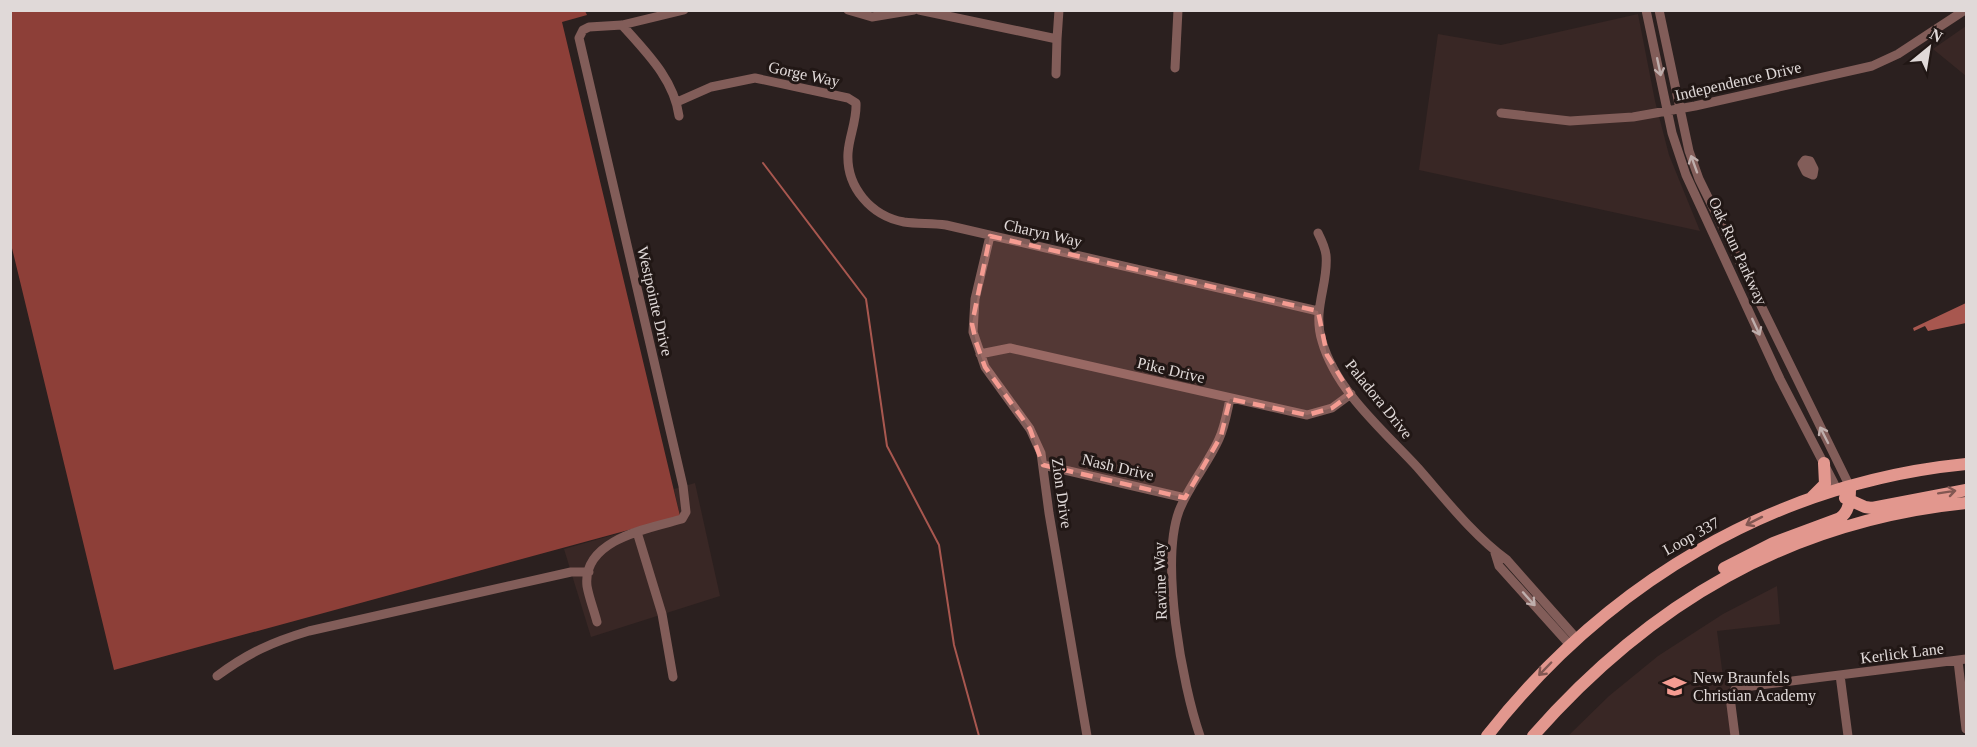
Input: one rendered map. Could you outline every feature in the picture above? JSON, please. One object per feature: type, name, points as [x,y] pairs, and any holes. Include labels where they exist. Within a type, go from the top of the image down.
[{"type":"main road","points":[[1809,500],[1825,484],[1824,462]]},
{"type":"main road","name":"Loop 337","points":[[1487,736],[1573,642],[1662,570],[1774,511],[1844,489],[1935,467],[1966,464]]},
{"type":"main road","points":[[1844,489],[1850,501],[1872,508],[1966,490]]},
{"type":"main road","points":[[1554,713],[1580,675],[1614,644],[1664,605],[1738,560],[1798,533],[1840,518],[1845,514],[1850,501]]},
{"type":"main road","points":[[1533,736],[1626,644],[1693,595],[1729,573],[1801,542],[1861,522],[1914,508],[1966,503]]},
{"type":"street","name":"Westpointe Drive","points":[[589,572],[612,541],[637,531],[681,519],[686,512],[683,486],[579,43],[581,33],[586,28],[622,25],[684,10]]},
{"type":"street","points":[[848,10],[872,17],[914,10]]},
{"type":"street","points":[[919,10],[1058,39]]},
{"type":"street","points":[[1056,74],[1059,10]]},
{"type":"street","points":[[1175,68],[1178,10]]},
{"type":"street","name":"Oak Run Parkway","points":[[1646,10],[1668,112],[1686,175],[1780,379],[1824,462],[1844,489]]},
{"type":"street","name":"Oak Run Parkway","points":[[1659,10],[1689,151],[1699,179],[1844,489]]},
{"type":"street","name":"Independence Drive","points":[[1501,113],[1570,121],[1668,112],[1872,66],[1898,54],[1965,10]]},
{"type":"street","points":[[622,25],[657,64],[677,102],[679,116]]},
{"type":"street","name":"Gorge Way","points":[[677,102],[711,87],[755,78],[848,98],[856,103]]},
{"type":"street","name":"Charyn Way","points":[[856,103],[848,161],[853,182],[864,201],[895,220],[946,225],[1318,311]]},
{"type":"street","name":"Paladora Drive","points":[[1318,233],[1326,255],[1318,311],[1319,332],[1326,355],[1351,394],[1495,553],[1507,560],[1573,642]]},
{"type":"street","name":"Zion Drive","points":[[990,236],[972,324],[980,354],[1002,393],[1030,429],[1041,453],[1087,736]]},
{"type":"street","name":"Pike Drive","points":[[980,354],[1010,348],[1307,416],[1332,408],[1351,394]]},
{"type":"street","name":"Ravine Way","points":[[1200,736],[1186,694],[1176,618],[1173,538],[1185,498],[1221,436],[1230,399]]},
{"type":"street","name":"Nash Drive","points":[[1043,465],[1185,498]]},
{"type":"street","points":[[637,531],[662,614],[674,677]]},
{"type":"street","points":[[217,676],[247,654],[275,641],[571,572],[589,572],[587,587],[597,622]]},
{"type":"street","points":[[1962,660],[1966,729]]},
{"type":"street","name":"Kerlick Lane","points":[[1735,736],[1730,697],[1732,690],[1739,687],[1962,660]]},
{"type":"street","points":[[1840,675],[1848,736]]},
{"type":"highlighted area","points":[[990,236],[1318,311],[1327,355],[1351,394],[1332,408],[1307,415],[1230,399],[1221,436],[1185,498],[1043,465],[1030,429],[985,367],[976,342],[972,324]]},
{"type":"shaded area","points":[[10,11],[585,11],[587,15],[562,22],[680,516],[114,670],[11,244]]},
{"type":"shaded area","points":[[1638,14],[1655,101],[1669,155],[1700,231],[1419,170],[1438,34],[1501,45]]},
{"type":"shaded area","points":[[1966,26],[1966,76],[1933,49]]},
{"type":"shaded area","points":[[1966,303],[1966,323],[1928,331],[1925,326],[1914,331],[1913,328]]},
{"type":"shaded area","points":[[695,483],[720,596],[591,637],[564,549],[680,516],[674,489]]},
{"type":"shaded area","name":"New Braunfels Christian Academy","points":[[1777,586],[1780,624],[1717,631],[1723,677],[1732,690],[1735,736],[1568,736],[1609,696],[1658,656],[1723,614]]},
{"type":"waterway","points":[[763,163],[866,299],[887,446],[939,545],[954,645],[979,736]]},
{"type":"place","name":"New Braunfels Christian Academy","points":[[1675,686]]}]
